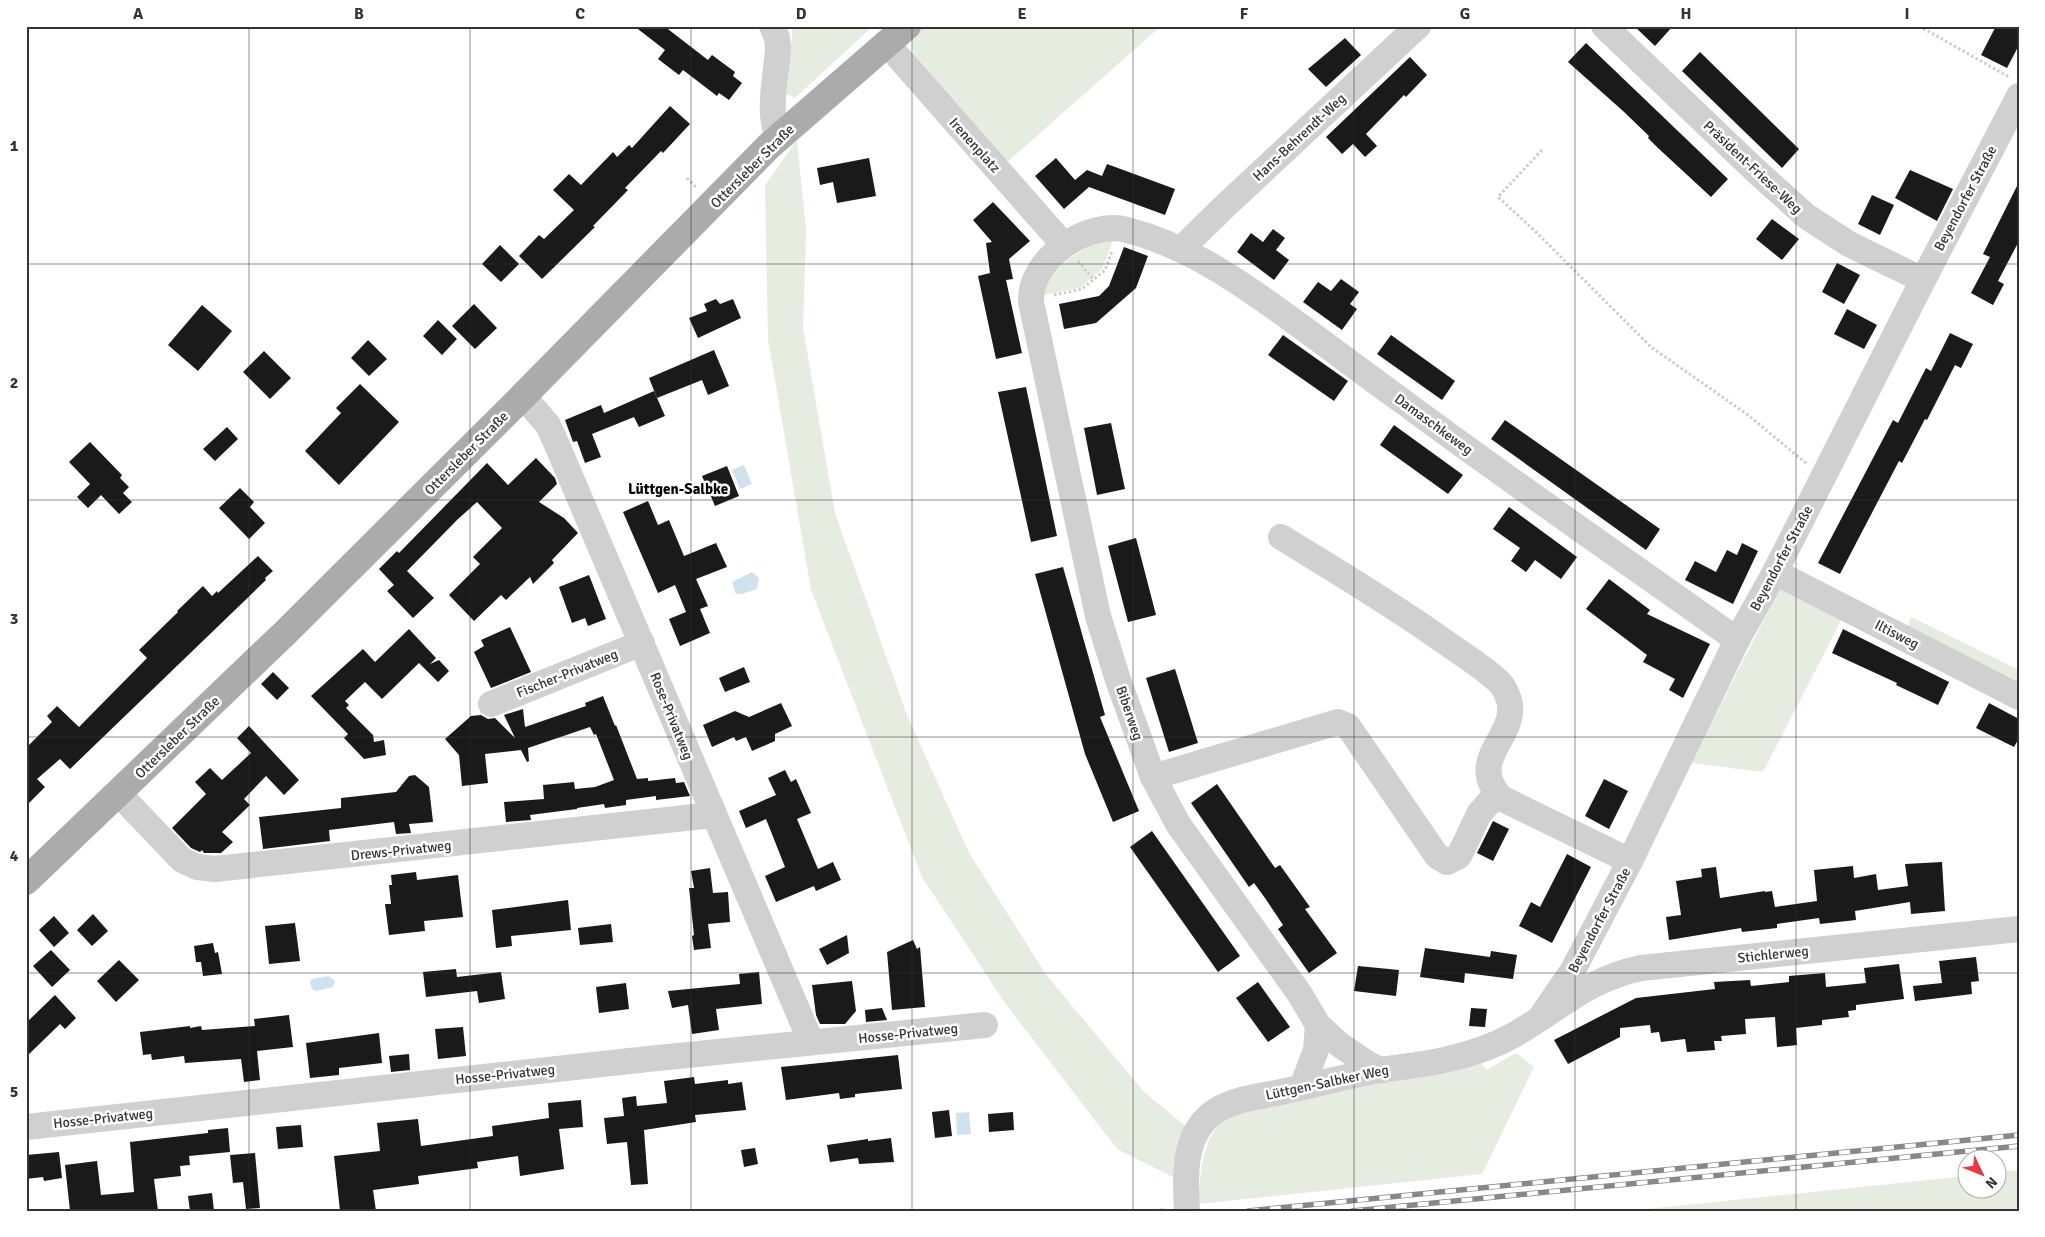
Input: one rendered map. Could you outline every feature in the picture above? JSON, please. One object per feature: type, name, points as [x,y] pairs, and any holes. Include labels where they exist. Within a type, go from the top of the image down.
[{"type":"main road","name":"Ottersleber Straße","points":[[26,881],[286,632],[524,396],[780,137],[908,26]]},
{"type":"street","points":[[772,26],[777,38],[778,47],[773,116],[774,129],[780,137]]},
{"type":"street","name":"Hans-Behrendt-Weg","points":[[1181,249],[1418,26]]},
{"type":"street","name":"Präsident-Friese-Weg","points":[[1604,26],[1806,216],[1849,244],[1923,280]]},
{"type":"street","name":"Irenenplatz","points":[[887,44],[1064,246]]},
{"type":"street","name":"Beyendorfer Straße","points":[[1540,1018],[1573,970],[1630,862],[1737,640],[1775,572],[2018,88]]},
{"type":"street","points":[[1031,299],[1032,286],[1036,275],[1064,246],[1091,232],[1108,228],[1120,228]]},
{"type":"street","name":"Damaschkeweg","points":[[1120,228],[1181,249],[1253,291],[1405,404],[1737,640]]},
{"type":"street","name":"Biberweg","points":[[1031,299],[1098,616],[1118,680],[1153,777],[1178,824],[1299,993],[1318,1025],[1340,1046],[1381,1070]]},
{"type":"street","name":"Rose-Privatweg","points":[[524,396],[551,432],[811,1042]]},
{"type":"street","points":[[1281,537],[1416,622],[1483,669],[1501,684],[1509,698],[1510,709],[1506,724],[1489,762],[1488,778],[1494,790],[1501,798],[1630,862]]},
{"type":"street","name":"Iltisweg","points":[[1775,572],[2019,696]]},
{"type":"street","name":"Fischer-Privatweg","points":[[492,704],[642,643]]},
{"type":"street","points":[[1153,777],[1338,722],[1348,726],[1437,856],[1447,862],[1459,856],[1479,814],[1490,802],[1501,798]]},
{"type":"street","name":"Drews-Privatweg","points":[[118,794],[182,860],[193,866],[207,869],[233,869],[713,815]]},
{"type":"street","name":"Stichlerweg","points":[[1540,1018],[1588,987],[1614,975],[1641,968],[2019,929]]},
{"type":"street","name":"Lüttgen-Salbker Weg","points":[[1187,1209],[1188,1157],[1195,1135],[1207,1118],[1229,1104],[1381,1070],[1433,1062],[1472,1053],[1511,1036],[1540,1018]]},
{"type":"street","name":"Hosse-Privatweg","points":[[26,1127],[985,1025]]},
{"type":"street","points":[[1302,1087],[1316,1050],[1318,1025]]},
{"type":"path","points":[[1918,26],[2018,88]]},
{"type":"path","points":[[1542,150],[1498,197],[1536,232],[1651,347],[1748,415],[1823,477]]},
{"type":"path","points":[[687,178],[692,182]]},
{"type":"path","points":[[1031,299],[1082,289],[1105,270],[1120,228]]},
{"type":"shaded area","points":[[793,26],[873,26],[795,98],[786,94]]},
{"type":"shaded area","points":[[922,26],[1161,26],[1006,163],[914,57],[912,39]]},
{"type":"shaded area","points":[[797,140],[806,230],[803,328],[835,513],[907,715],[969,853],[1047,976],[1144,1092],[1188,1128],[1177,1179],[1117,1149],[1005,1003],[922,877],[811,590],[768,339],[765,185]]},
{"type":"shaded area","points":[[1115,235],[1102,269],[1081,287],[1040,296],[1046,284],[1062,265],[1081,251]]},
{"type":"shaded area","points":[[1783,582],[1844,615],[1763,772],[1691,763]]},
{"type":"shaded area","points":[[1911,617],[2019,670],[2019,687],[1906,630]]},
{"type":"shaded area","points":[[1516,1053],[1534,1067],[1482,1174],[1198,1204],[1204,1156],[1208,1144],[1219,1124],[1228,1117],[1480,1062],[1486,1070]]},
{"type":"shaded area","points":[[2019,1170],[2019,1211],[1627,1211],[1958,1177],[1958,1200],[2008,1200],[2008,1171]]},
{"type":"water","points":[[744,465],[752,484],[740,489],[732,470]]},
{"type":"water","points":[[752,572],[759,578],[757,589],[736,594],[732,582]]},
{"type":"water","points":[[329,976],[335,981],[333,987],[316,991],[312,989],[310,982],[312,979]]},
{"type":"water","points":[[969,1112],[971,1134],[957,1135],[956,1113]]},
{"type":"building","points":[[634,26],[664,26],[708,60],[712,55],[735,72],[733,76],[742,83],[729,100],[719,93],[717,96],[683,70],[679,75],[658,59],[665,50]]},
{"type":"building","points":[[1634,26],[1673,26],[1655,46]]},
{"type":"building","points":[[1996,26],[2019,26],[2019,45],[2007,68],[1981,55]]},
{"type":"building","points":[[1345,38],[1361,55],[1326,87],[1308,69]]},
{"type":"building","points":[[1586,43],[1728,179],[1711,197],[1658,148],[1648,138],[1649,136],[1623,111],[1568,62]]},
{"type":"building","points":[[1700,52],[1799,149],[1782,168],[1682,71]]},
{"type":"building","points":[[1410,57],[1427,75],[1406,97],[1404,95],[1366,134],[1377,146],[1365,157],[1353,144],[1342,154],[1326,137]]},
{"type":"building","points":[[670,106],[690,124],[663,153],[661,151],[625,188],[628,190],[593,226],[595,227],[542,279],[519,256],[539,235],[544,239],[574,210],[553,190],[569,174],[581,185],[613,152],[617,157],[629,145],[632,148]]},
{"type":"building","points":[[869,158],[876,196],[837,203],[833,182],[820,185],[817,168]]},
{"type":"building","points":[[1056,158],[1075,180],[1087,170],[1102,176],[1107,164],[1175,189],[1165,215],[1089,187],[1064,209],[1035,176]]},
{"type":"building","points":[[1910,170],[1953,189],[1937,221],[1895,198]]},
{"type":"building","points":[[2019,182],[2019,241],[1998,281],[2004,284],[1993,305],[1971,293],[1990,257],[1983,254]]},
{"type":"building","points":[[1872,195],[1894,205],[1880,235],[1858,224]]},
{"type":"building","points":[[993,202],[1030,241],[1009,259],[1013,279],[1006,280],[1022,353],[996,359],[978,276],[990,273],[986,243],[992,242],[973,220]]},
{"type":"building","points":[[1772,219],[1799,239],[1782,260],[1756,239]]},
{"type":"building","points":[[1273,229],[1285,238],[1276,250],[1289,260],[1274,280],[1237,252],[1251,233],[1263,242]]},
{"type":"building","points":[[500,245],[519,264],[501,282],[482,264]]},
{"type":"building","points":[[1124,247],[1148,256],[1136,288],[1096,323],[1064,329],[1059,304],[1099,296],[1109,286]]},
{"type":"building","points":[[1837,263],[1860,275],[1844,304],[1822,292]]},
{"type":"building","points":[[1341,279],[1359,292],[1350,304],[1357,309],[1342,330],[1303,302],[1318,282],[1331,291]]},
{"type":"building","points":[[716,299],[720,304],[733,299],[741,318],[698,338],[689,318],[707,311],[704,304]]},
{"type":"building","points":[[474,304],[497,328],[475,349],[452,326]]},
{"type":"building","points":[[202,305],[232,331],[198,371],[168,345]]},
{"type":"building","points":[[1847,309],[1877,325],[1864,349],[1834,334]]},
{"type":"building","points":[[438,320],[457,339],[442,355],[423,336]]},
{"type":"building","points":[[1950,333],[1973,344],[1961,368],[1955,365],[1927,420],[1925,419],[1902,463],[1899,461],[1840,574],[1818,563],[1893,420],[1898,423],[1926,368],[1931,371]]},
{"type":"building","points":[[1283,335],[1348,381],[1334,401],[1268,355]]},
{"type":"building","points":[[1391,335],[1455,381],[1442,400],[1377,354]]},
{"type":"building","points":[[368,340],[387,359],[369,376],[351,358]]},
{"type":"building","points":[[714,350],[729,386],[708,395],[702,380],[657,398],[649,378]]},
{"type":"building","points":[[264,351],[291,378],[270,399],[243,372]]},
{"type":"building","points":[[360,384],[399,422],[339,485],[305,451],[341,413],[336,408]]},
{"type":"building","points":[[1026,387],[1057,536],[1031,542],[998,392]]},
{"type":"building","points":[[654,391],[665,416],[639,427],[634,417],[592,434],[601,457],[585,463],[577,441],[573,442],[565,420],[601,405],[604,413]]},
{"type":"building","points":[[1505,420],[1660,529],[1646,550],[1491,439]]},
{"type":"building","points":[[1111,423],[1125,489],[1097,495],[1084,428]]},
{"type":"building","points":[[1394,425],[1463,475],[1448,494],[1380,445]]},
{"type":"building","points":[[227,427],[238,439],[215,461],[203,449]]},
{"type":"building","points":[[90,442],[122,475],[120,478],[129,487],[123,493],[132,502],[119,514],[101,495],[88,508],[77,497],[90,484],[69,462]]},
{"type":"building","points":[[536,458],[555,478],[557,484],[539,502],[564,518],[578,533],[552,560],[554,563],[533,584],[530,577],[506,600],[501,595],[474,621],[449,595],[480,564],[473,557],[502,528],[477,502],[407,571],[434,598],[413,618],[387,591],[394,585],[379,569],[397,551],[399,553],[487,463],[508,485]]},
{"type":"building","points":[[727,466],[739,496],[715,506],[702,476]]},
{"type":"building","points":[[240,488],[254,502],[250,507],[265,523],[249,539],[219,508]]},
{"type":"building","points":[[648,501],[658,525],[669,520],[684,556],[716,543],[727,567],[696,579],[708,606],[700,609],[710,633],[680,646],[669,619],[686,612],[675,585],[658,593],[623,512]]},
{"type":"building","points":[[1509,507],[1577,557],[1561,579],[1535,560],[1526,572],[1511,561],[1520,548],[1493,529]]},
{"type":"building","points":[[1136,538],[1156,615],[1128,622],[1108,546]]},
{"type":"building","points":[[1742,543],[1758,551],[1733,604],[1685,580],[1695,561],[1716,572],[1727,550],[1737,555]]},
{"type":"building","points":[[258,556],[273,571],[265,578],[266,580],[70,769],[60,759],[37,779],[45,787],[26,806],[26,748],[52,722],[47,716],[57,706],[79,727],[147,658],[139,650],[203,586],[212,596],[217,591],[218,593]]},
{"type":"building","points":[[1063,567],[1105,715],[1100,717],[1139,811],[1113,822],[1085,754],[1035,574]]},
{"type":"building","points":[[589,575],[606,619],[588,626],[585,618],[572,623],[559,587]]},
{"type":"building","points":[[1609,579],[1650,610],[1647,614],[1710,644],[1683,698],[1669,690],[1675,679],[1643,662],[1647,655],[1586,609]]},
{"type":"building","points":[[510,627],[531,672],[491,688],[474,652],[484,646],[481,640]]},
{"type":"building","points":[[409,629],[436,658],[430,664],[439,660],[449,671],[438,682],[419,663],[382,699],[365,682],[345,701],[349,705],[346,708],[373,735],[374,742],[384,740],[386,755],[364,759],[344,738],[348,734],[311,696],[363,649],[375,662]]},
{"type":"building","points":[[1843,629],[1949,682],[1938,705],[1896,685],[1897,683],[1832,653]]},
{"type":"building","points":[[744,667],[750,682],[725,692],[719,678]]},
{"type":"building","points":[[1175,669],[1198,743],[1169,752],[1146,678]]},
{"type":"building","points":[[273,672],[289,688],[277,700],[261,684]]},
{"type":"building","points":[[603,696],[637,779],[648,778],[648,781],[675,778],[676,783],[684,782],[690,796],[656,800],[656,796],[626,800],[626,805],[605,808],[604,804],[530,815],[531,820],[506,822],[504,802],[544,799],[543,785],[574,782],[575,789],[595,787],[614,780],[596,734],[594,735],[590,727],[528,748],[529,761],[527,762],[521,750],[485,754],[488,783],[462,786],[459,755],[445,739],[471,716],[481,715],[488,719],[495,718],[515,738],[504,715],[523,709],[525,727],[586,706],[585,703]]},
{"type":"building","points":[[781,703],[792,726],[775,734],[775,741],[752,751],[746,737],[736,741],[734,737],[712,747],[703,725],[735,711],[749,717]]},
{"type":"building","points":[[1989,703],[2019,719],[2019,738],[2014,747],[1976,728]]},
{"type":"building","points":[[249,726],[299,780],[284,795],[266,776],[244,799],[250,805],[222,832],[233,842],[221,853],[204,853],[202,850],[200,852],[191,848],[172,828],[206,794],[195,782],[210,768],[222,780],[251,753],[237,738]]},
{"type":"building","points":[[785,770],[791,782],[796,779],[811,813],[797,819],[818,869],[833,862],[841,880],[816,891],[814,886],[776,902],[765,876],[785,867],[766,819],[746,828],[739,811],[776,795],[768,778]]},
{"type":"building","points":[[415,775],[429,787],[433,822],[409,824],[411,833],[396,834],[394,822],[329,830],[330,841],[263,849],[259,817],[341,808],[341,798],[396,792],[409,776]]},
{"type":"building","points":[[1604,779],[1628,791],[1609,829],[1585,816]]},
{"type":"building","points":[[1217,784],[1275,868],[1280,865],[1310,907],[1305,909],[1337,953],[1309,973],[1278,929],[1283,925],[1265,898],[1254,883],[1249,887],[1191,803]]},
{"type":"building","points":[[1493,821],[1509,829],[1493,861],[1477,853]]},
{"type":"building","points":[[1152,831],[1240,956],[1218,972],[1130,847]]},
{"type":"building","points":[[1567,854],[1591,867],[1552,943],[1519,926],[1531,902],[1540,907]]},
{"type":"building","points":[[1942,862],[1945,911],[1911,914],[1910,902],[1855,911],[1856,920],[1820,924],[1819,918],[1777,924],[1777,928],[1742,932],[1741,928],[1669,940],[1666,917],[1681,915],[1676,881],[1702,877],[1701,869],[1716,867],[1720,898],[1772,891],[1775,907],[1817,901],[1814,870],[1853,866],[1854,878],[1876,874],[1878,890],[1908,886],[1905,864]]},
{"type":"building","points":[[710,868],[713,893],[728,892],[730,922],[708,924],[711,948],[694,950],[689,888],[694,888],[691,871]]},
{"type":"building","points":[[416,872],[417,880],[458,875],[463,917],[424,921],[425,931],[389,935],[385,904],[391,904],[389,885],[392,885],[391,875]]},
{"type":"building","points":[[568,900],[571,930],[511,936],[512,946],[496,948],[492,910]]},
{"type":"building","points":[[93,914],[108,931],[92,946],[77,930]]},
{"type":"building","points":[[54,916],[69,933],[54,947],[39,930]]},
{"type":"building","points":[[295,923],[300,961],[269,964],[265,926]]},
{"type":"building","points":[[611,924],[613,942],[580,945],[578,928]]},
{"type":"building","points":[[847,935],[849,953],[827,965],[819,949]]},
{"type":"building","points":[[913,940],[917,949],[920,947],[925,1007],[892,1010],[887,952]]},
{"type":"building","points":[[213,943],[215,953],[218,952],[222,974],[203,976],[201,962],[196,962],[194,946]]},
{"type":"building","points":[[1425,948],[1490,957],[1491,951],[1517,955],[1513,979],[1465,973],[1464,983],[1420,977]]},
{"type":"building","points":[[51,950],[70,970],[52,987],[33,966]]},
{"type":"building","points":[[1976,957],[1979,981],[1971,982],[1972,994],[1915,1001],[1913,986],[1942,983],[1939,961]]},
{"type":"building","points":[[119,960],[139,980],[116,1002],[97,981]]},
{"type":"building","points":[[1899,964],[1904,999],[1856,1005],[1856,1010],[1848,1011],[1849,1017],[1822,1020],[1822,1025],[1796,1028],[1797,1045],[1777,1047],[1775,1017],[1745,1019],[1746,1034],[1721,1036],[1722,1041],[1714,1041],[1715,1050],[1687,1052],[1685,1039],[1661,1042],[1659,1032],[1651,1033],[1650,1025],[1620,1028],[1620,1037],[1568,1064],[1554,1040],[1636,998],[1715,989],[1714,982],[1750,980],[1751,986],[1789,982],[1789,976],[1825,973],[1826,987],[1866,983],[1864,968]]},
{"type":"building","points":[[1358,966],[1399,970],[1396,996],[1354,991]]},
{"type":"building","points":[[456,969],[457,977],[501,972],[505,999],[479,1003],[477,991],[426,997],[423,972]]},
{"type":"building","points":[[759,972],[762,1004],[716,1009],[719,1030],[692,1034],[688,1005],[672,1008],[668,991],[740,984],[739,974]]},
{"type":"building","points":[[852,981],[856,1011],[845,1024],[820,1024],[816,1015],[812,985]]},
{"type":"building","points":[[1258,982],[1290,1027],[1268,1042],[1236,998]]},
{"type":"building","points":[[626,983],[629,1009],[599,1013],[596,987]]},
{"type":"building","points":[[55,995],[76,1018],[65,1029],[60,1024],[26,1057],[26,1023]]},
{"type":"building","points":[[882,1008],[887,1020],[866,1022],[865,1010]]},
{"type":"building","points":[[1471,1008],[1487,1009],[1485,1027],[1469,1026]]},
{"type":"building","points":[[289,1015],[293,1047],[257,1051],[260,1080],[244,1082],[241,1059],[185,1063],[184,1056],[152,1060],[151,1054],[143,1055],[140,1032],[190,1026],[190,1028],[201,1026],[202,1030],[255,1026],[254,1019]]},
{"type":"building","points":[[463,1027],[466,1056],[438,1059],[435,1029]]},
{"type":"building","points":[[379,1033],[382,1063],[339,1068],[339,1075],[310,1078],[306,1043]]},
{"type":"building","points":[[409,1054],[410,1070],[391,1072],[389,1056]]},
{"type":"building","points":[[898,1055],[902,1089],[855,1094],[855,1097],[840,1099],[839,1093],[786,1100],[781,1067]]},
{"type":"building","points":[[694,1077],[695,1084],[728,1080],[728,1084],[742,1082],[746,1110],[695,1115],[696,1122],[644,1130],[648,1184],[631,1185],[627,1142],[607,1144],[604,1118],[624,1116],[622,1098],[636,1096],[637,1106],[667,1103],[664,1081]]},
{"type":"building","points":[[581,1100],[583,1127],[559,1129],[564,1169],[520,1176],[518,1156],[477,1162],[478,1168],[418,1176],[419,1184],[373,1190],[376,1211],[340,1211],[334,1156],[380,1151],[377,1123],[418,1119],[421,1146],[493,1136],[492,1126],[549,1118],[548,1103]]},
{"type":"building","points":[[949,1110],[952,1136],[935,1138],[932,1112]]},
{"type":"building","points":[[1013,1112],[1014,1130],[989,1132],[988,1114]]},
{"type":"building","points":[[301,1125],[303,1147],[278,1149],[276,1127]]},
{"type":"building","points":[[228,1128],[230,1152],[189,1156],[190,1165],[180,1166],[181,1176],[154,1179],[158,1211],[70,1211],[65,1165],[97,1161],[101,1195],[134,1192],[130,1142],[208,1133],[208,1130]]},
{"type":"building","points":[[891,1138],[894,1162],[859,1164],[858,1158],[830,1162],[827,1145],[868,1139],[868,1141]]},
{"type":"building","points":[[755,1148],[758,1164],[744,1167],[741,1150]]},
{"type":"building","points":[[59,1152],[62,1178],[44,1181],[43,1177],[26,1179],[26,1155]]},
{"type":"building","points":[[255,1153],[260,1208],[246,1209],[243,1182],[233,1183],[230,1155]]},
{"type":"building","points":[[212,1193],[214,1211],[190,1211],[188,1196]]},
{"type":"railway","points":[[1248,1211],[2019,1135]]},
{"type":"railway","points":[[1352,1211],[2019,1146]]},
{"type":"district","name":"Lüttgen-Salbke","points":[[678,489]]}]
